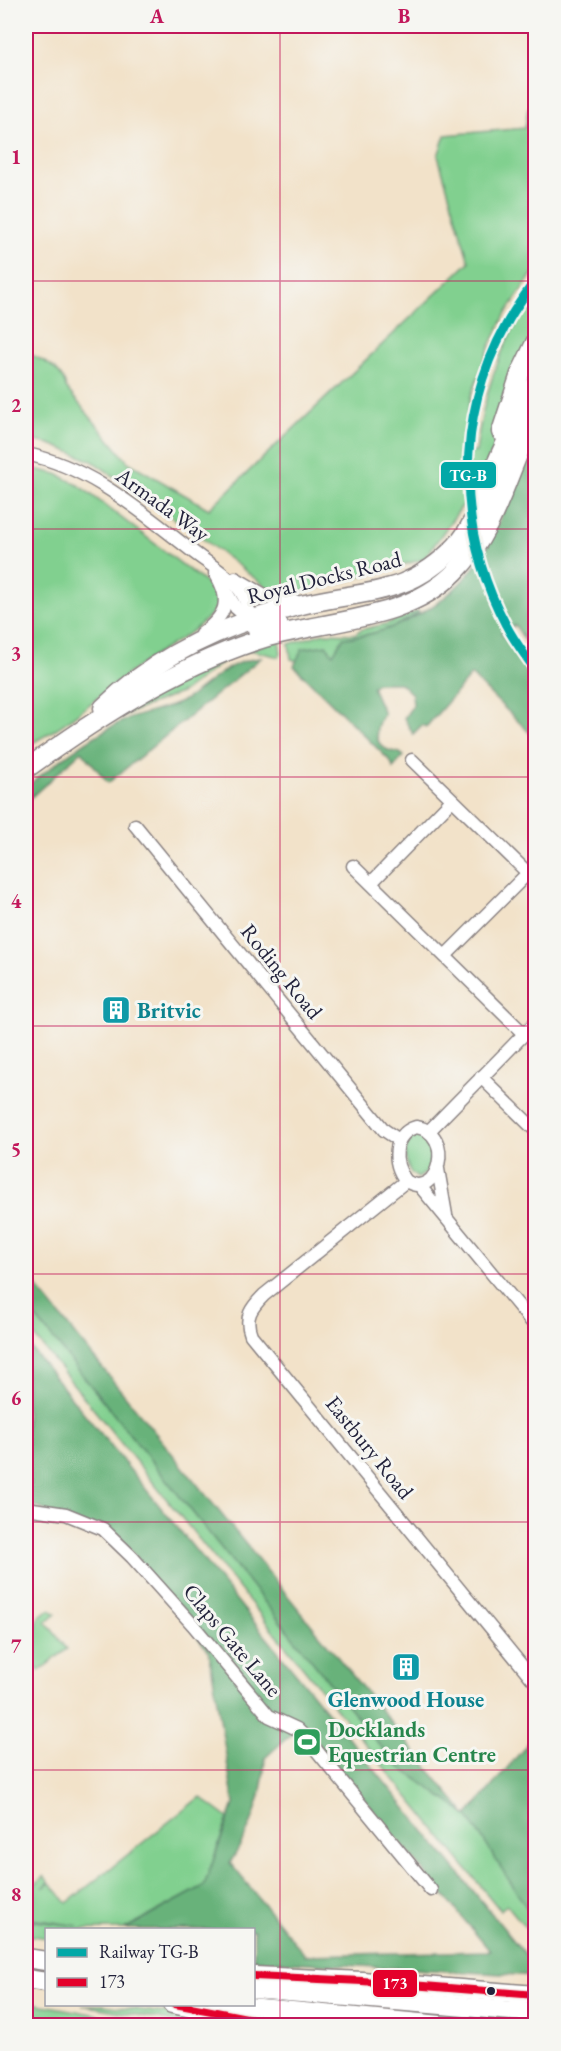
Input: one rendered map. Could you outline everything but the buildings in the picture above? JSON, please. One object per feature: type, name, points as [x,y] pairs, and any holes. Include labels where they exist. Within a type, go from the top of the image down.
[{"type":"highway","points":[[494,470],[502,424],[536,341]]},
{"type":"highway","name":"Royal Docks Road","points":[[80,730],[122,690],[178,651],[250,619],[340,597],[401,586],[440,563],[458,544],[472,520],[536,383]]},
{"type":"highway","name":"Royal Docks Road","points":[[26,769],[80,730],[161,682],[257,640],[390,611],[442,583],[470,554],[488,525],[536,414]]},
{"type":"highway","points":[[280,623],[330,611],[410,602]]},
{"type":"highway","points":[[26,1958],[45,1961]]},
{"type":"highway","points":[[255,1977],[362,1980],[536,1995]]},
{"type":"highway","points":[[26,1979],[45,1982]]},
{"type":"highway","points":[[255,1989],[536,2013]]},
{"type":"highway","points":[[183,2006],[292,2025]]},
{"type":"highway","points":[[238,2006],[452,2025]]},
{"type":"street","name":"Armada Way","points":[[26,454],[54,462],[94,480],[134,506],[210,564],[240,591],[257,640]]},
{"type":"street","name":"Armada Way","points":[[210,564],[236,608],[250,619]]},
{"type":"street","points":[[210,564],[275,601],[340,597]]},
{"type":"street","points":[[178,651],[211,627],[222,614],[225,600],[223,587]]},
{"type":"street","points":[[250,619],[260,628],[280,623]]},
{"type":"street","points":[[412,760],[532,877],[445,956]]},
{"type":"street","points":[[371,883],[452,800]]},
{"type":"street","name":"Roding Road","points":[[135,825],[380,1125],[399,1140]]},
{"type":"street","points":[[353,866],[524,1034]]},
{"type":"street","points":[[429,1130],[536,1022]]},
{"type":"street","points":[[480,1077],[536,1131]]},
{"type":"street","points":[[447,1218],[438,1169],[438,1143],[429,1130],[411,1128],[399,1140],[396,1160],[406,1180],[419,1185],[536,1327]]},
{"type":"street","points":[[419,1185],[428,1182],[438,1169]]},
{"type":"street","name":"Eastbury Road","points":[[406,1180],[252,1306],[247,1325],[251,1335],[536,1683]]},
{"type":"street","name":"Claps Gate Lane","points":[[26,1508],[84,1519],[103,1529],[121,1545],[194,1625],[269,1716],[297,1730],[308,1740],[431,1890]]},
{"type":"green space","points":[[528,108],[535,108],[535,270],[505,315],[489,348],[471,396],[461,451],[476,452],[483,410],[495,369],[512,331],[535,295],[535,374],[468,498],[424,559],[284,595],[269,589],[199,536],[92,461],[50,444],[26,439],[26,352],[61,375],[66,388],[128,462],[209,509],[469,262],[438,156],[445,135],[525,128]]},
{"type":"green space","points":[[535,435],[536,611],[528,617],[535,620],[535,657],[515,625],[501,633],[535,678],[535,738],[471,675],[426,727],[422,725],[413,734],[404,718],[413,705],[412,694],[400,683],[377,683],[372,687],[384,714],[378,724],[378,740],[385,748],[404,756],[393,768],[391,762],[294,666],[302,649],[326,645],[333,654],[343,638],[383,630],[402,623],[439,602],[455,588],[469,574],[489,543]]},
{"type":"green space","points":[[26,467],[57,474],[80,486],[215,590],[217,607],[192,631],[129,673],[72,718],[26,746]]},
{"type":"green space","points":[[418,611],[419,613],[392,627],[365,635],[343,638],[333,655],[326,645],[302,649],[297,661],[291,659],[289,644],[324,633],[355,634],[360,630],[386,624]]},
{"type":"green space","points":[[279,640],[281,653],[279,657],[250,650],[229,658],[257,647]]},
{"type":"green space","points":[[228,658],[183,692],[119,717],[118,715],[156,692]]},
{"type":"green space","points":[[261,658],[108,783],[82,751],[26,802],[26,787],[108,728],[179,703],[220,673],[238,663]]},
{"type":"green space","points":[[417,1135],[427,1140],[432,1155],[429,1171],[418,1178],[411,1173],[406,1158],[409,1142]]},
{"type":"green space","points":[[26,1274],[466,1814],[394,1763],[26,1305]]},
{"type":"green space","points":[[26,1305],[394,1763],[468,1816],[535,1743],[535,1939],[507,1905],[500,1910],[26,1326]]},
{"type":"green space","points":[[26,1342],[523,1952],[535,1969],[535,1976],[255,1960],[255,1928],[127,1928],[204,1886],[234,1804],[209,1652],[123,1540],[26,1503]],"holes":[[[302,1724],[490,1951],[305,1955],[230,1863],[255,1812],[262,1786],[265,1758]]]},
{"type":"green space","points":[[50,1610],[56,1614],[46,1622],[67,1649],[39,1671],[34,1664],[36,1626],[43,1613]]},
{"type":"green space","points":[[535,1735],[535,1921],[468,1816]]},
{"type":"green space","points":[[200,1797],[228,1818],[204,1886],[126,1928],[45,1928],[45,1938],[26,1935],[26,1920],[78,1926],[26,1918],[26,1892],[44,1876],[49,1882],[43,1888],[50,1883],[67,1903]]},
{"type":"green space","points":[[26,2002],[154,2025],[26,2025]]},
{"type":"green space","points":[[88,2006],[111,2006],[251,2025],[187,2024]]},
{"type":"rail line","name":"TG-B","points":[[536,279],[509,319],[489,361],[477,398],[470,436],[468,475],[471,514],[478,552],[490,589],[509,631],[536,671]]},
{"type":"transit line","name":"173","points":[[255,1976],[362,1981],[536,1995]]},
{"type":"transit line","name":"173","points":[[185,2006],[289,2026]]},
{"type":"place","name":"Britvic","points":[[116,1010]]},
{"type":"place","name":"Glenwood House","points":[[406,1667]]},
{"type":"place","name":"Docklands Equestrian Centre","points":[[307,1742]]}]
